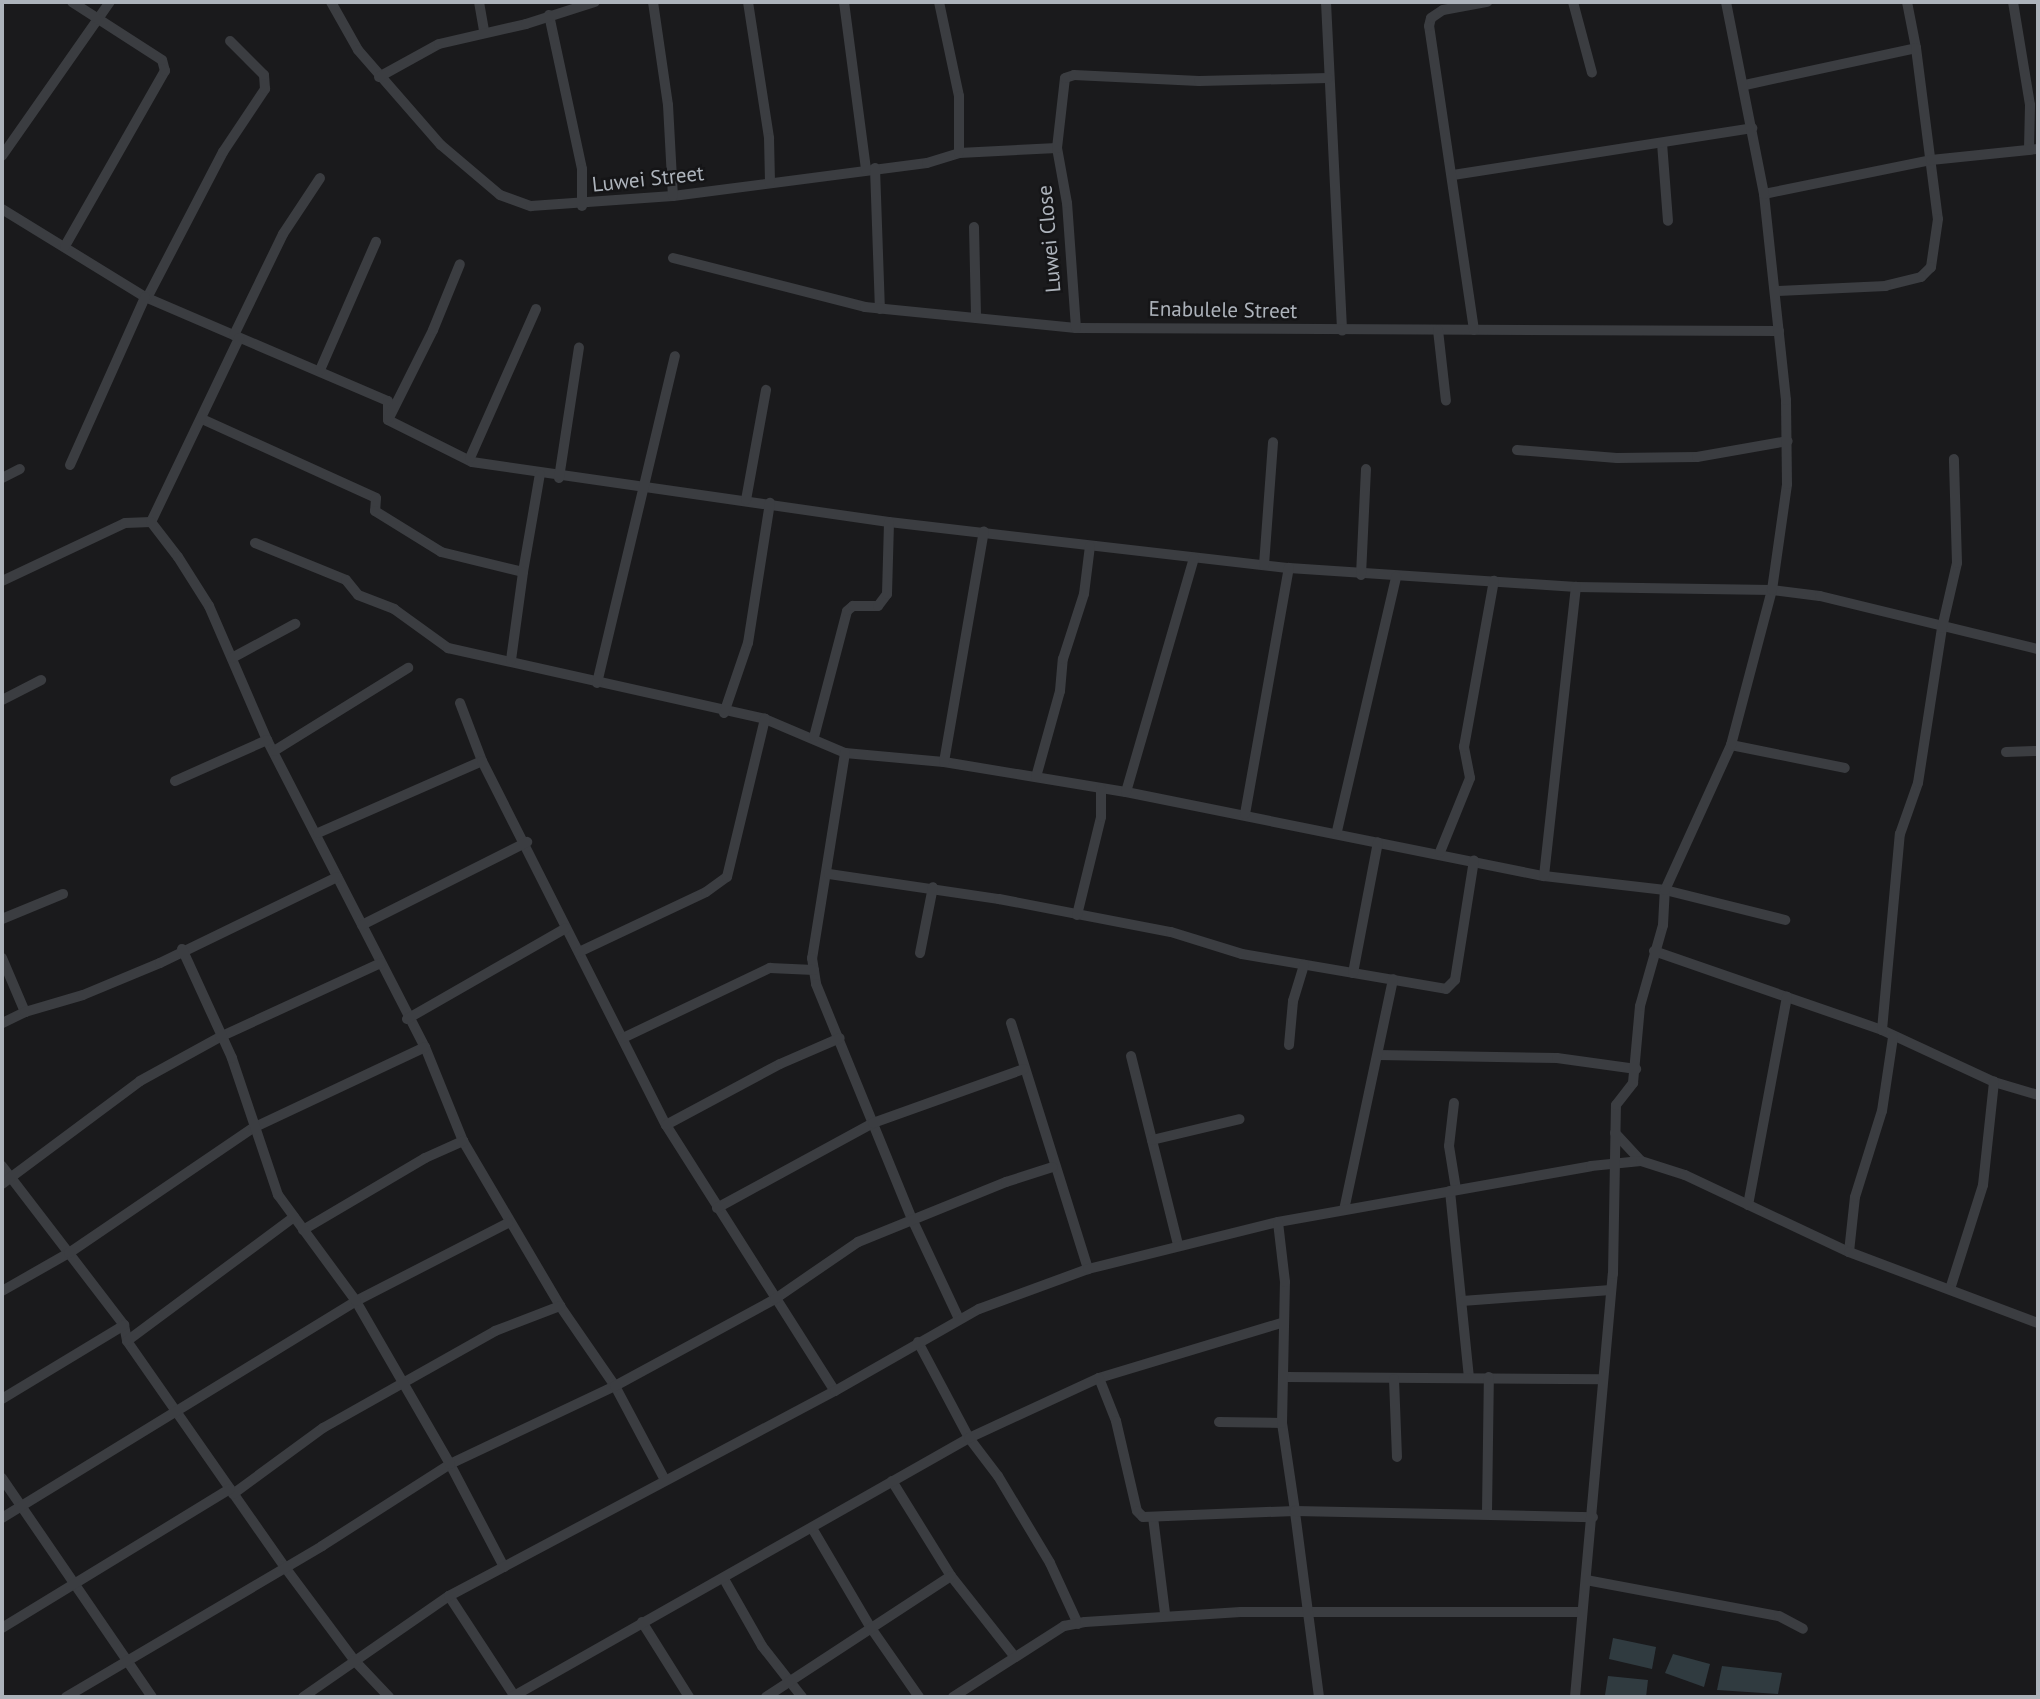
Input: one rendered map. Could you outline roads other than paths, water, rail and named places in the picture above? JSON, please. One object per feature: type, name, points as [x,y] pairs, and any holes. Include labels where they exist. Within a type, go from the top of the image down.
[{"type":"street","points":[[65,246],[165,71],[162,60],[99,16],[72,2]]},
{"type":"street","points":[[2,156],[110,2]]},
{"type":"street","name":"Luwei Street","points":[[331,2],[379,77],[441,145],[500,195],[531,206],[582,206],[673,196],[927,163],[959,153],[1057,148]]},
{"type":"street","points":[[479,2],[484,31]]},
{"type":"street","points":[[379,77],[439,44],[595,2]]},
{"type":"street","points":[[653,2],[668,104],[673,196]]},
{"type":"street","points":[[748,2],[769,138],[770,183]]},
{"type":"street","points":[[844,2],[870,169],[880,309]]},
{"type":"street","points":[[939,2],[959,96],[959,153]]},
{"type":"street","points":[[1326,2],[1342,331]]},
{"type":"street","points":[[1474,330],[1429,26],[1431,18],[1443,10],[1487,2]]},
{"type":"street","points":[[1573,2],[1592,73]]},
{"type":"street","points":[[1575,1697],[1611,1290],[1616,1105],[1633,1083],[1640,1006],[1663,925],[1665,890],[1731,745],[1772,590],[1787,484],[1788,441],[1764,194],[1745,85],[1726,2]]},
{"type":"street","points":[[1775,291],[1886,286],[1921,277],[1936,252],[1938,219],[1916,48],[1907,2]]},
{"type":"street","points":[[1764,194],[1931,160],[2033,149],[2030,104],[2013,2]]},
{"type":"street","points":[[549,15],[582,169],[582,206]]},
{"type":"street","points":[[69,466],[146,298],[223,152],[265,89],[264,75],[230,41]]},
{"type":"street","points":[[1745,85],[1916,48]]},
{"type":"street","name":"Luwei Close","points":[[1076,328],[1067,203],[1057,148],[1069,76],[1199,81],[1328,78]]},
{"type":"street","points":[[1453,176],[1752,128]]},
{"type":"street","points":[[1662,143],[1668,220]]},
{"type":"street","points":[[151,522],[202,419],[283,234],[320,178]]},
{"type":"street","points":[[2,209],[146,298],[388,401],[387,420]]},
{"type":"street","points":[[974,227],[976,318]]},
{"type":"street","points":[[320,370],[376,242]]},
{"type":"street","name":"Enabulele Street","points":[[673,257],[880,309],[1076,328],[1779,331]]},
{"type":"street","points":[[387,420],[433,330],[460,264]]},
{"type":"street","points":[[470,458],[536,309]]},
{"type":"street","points":[[1438,330],[1446,401]]},
{"type":"street","points":[[559,478],[579,348]]},
{"type":"street","points":[[597,683],[635,512],[647,487],[675,356]]},
{"type":"street","points":[[746,500],[766,390]]},
{"type":"street","points":[[202,419],[376,498],[375,510],[441,552],[523,572]]},
{"type":"street","points":[[387,420],[470,458],[559,478],[770,503],[889,522],[1361,575],[1576,587],[1772,590],[1820,596],[1942,628],[2038,649]]},
{"type":"street","points":[[1517,450],[1617,458],[1698,457],[1788,441]]},
{"type":"street","points":[[1264,565],[1273,442]]},
{"type":"street","points":[[1882,1030],[1900,834],[1918,783],[1942,628],[1957,563],[1954,459]]},
{"type":"street","points":[[1361,575],[1366,469]]},
{"type":"street","points":[[2,478],[20,470]]},
{"type":"street","points":[[511,660],[540,474]]},
{"type":"street","points":[[724,713],[748,643],[770,503]]},
{"type":"street","points":[[2,581],[97,534],[125,523],[151,522]]},
{"type":"street","points":[[151,522],[209,607],[267,740],[318,833],[407,1019],[425,1047],[463,1141],[508,1223],[615,1386],[665,1480]]},
{"type":"street","points":[[814,737],[848,611],[853,607],[878,607],[887,594],[889,522]]},
{"type":"street","points":[[944,762],[984,531]]},
{"type":"street","points":[[255,543],[345,580],[358,595],[394,609],[448,648],[511,660],[724,713],[765,719],[814,737],[845,753],[944,762],[1126,792],[1337,831],[1544,876],[1665,890],[1786,920]]},
{"type":"street","points":[[1036,778],[1060,691],[1063,659],[1084,594],[1090,546]]},
{"type":"street","points":[[1126,792],[1194,558]]},
{"type":"street","points":[[1245,814],[1289,568]]},
{"type":"street","points":[[1337,831],[1396,577]]},
{"type":"street","points":[[1440,852],[1470,778],[1464,747],[1494,581]]},
{"type":"street","points":[[1544,876],[1576,587]]},
{"type":"street","points":[[232,658],[295,624]]},
{"type":"street","points":[[274,751],[408,668]]},
{"type":"street","points":[[2,700],[41,680]]},
{"type":"street","points":[[460,703],[482,761],[527,842],[566,928],[666,1125],[835,1391]]},
{"type":"street","points":[[579,952],[706,892],[727,877],[765,719]]},
{"type":"street","points":[[175,781],[267,740]]},
{"type":"street","points":[[1731,745],[1845,768]]},
{"type":"street","points":[[2006,752],[2038,751]]},
{"type":"street","points":[[845,753],[829,874],[811,958],[912,1219],[959,1319]]},
{"type":"street","points":[[318,833],[482,761]]},
{"type":"street","points":[[1077,915],[1101,817],[1101,789]]},
{"type":"street","points":[[362,925],[527,842]]},
{"type":"street","points":[[1353,973],[1378,842]]},
{"type":"street","points":[[829,874],[933,887],[1171,932],[1242,954],[1446,989],[1453,985],[1474,860]]},
{"type":"street","points":[[2,1023],[25,1012],[83,995],[337,877]]},
{"type":"street","points":[[920,953],[933,887]]},
{"type":"street","points":[[2,919],[63,894]]},
{"type":"street","points":[[407,1019],[566,928]]},
{"type":"street","points":[[182,949],[220,1037],[232,1058],[253,1128],[278,1195],[356,1301],[450,1464],[504,1567]]},
{"type":"street","points":[[1654,951],[1882,1030],[1994,1082],[2038,1095]]},
{"type":"street","points":[[2,958],[25,1012]]},
{"type":"street","points":[[7,1182],[140,1081],[220,1037],[381,963]]},
{"type":"street","points":[[1289,1045],[1293,1001],[1304,965]]},
{"type":"street","points":[[623,1038],[770,968],[814,970]]},
{"type":"street","points":[[1344,1210],[1393,979]]},
{"type":"street","points":[[1748,1205],[1787,997]]},
{"type":"street","points":[[1011,1023],[1053,1167],[1088,1269]]},
{"type":"street","points":[[1849,1252],[1855,1197],[1882,1111],[1893,1037]]},
{"type":"street","points":[[666,1125],[780,1064],[840,1038]]},
{"type":"street","points":[[2,1291],[69,1253],[253,1128],[425,1047]]},
{"type":"street","points":[[1378,1055],[1557,1058],[1636,1069]]},
{"type":"street","points":[[1131,1056],[1178,1244]]},
{"type":"street","points":[[717,1208],[873,1123],[1024,1069]]},
{"type":"street","points":[[1951,1286],[1983,1185],[1994,1082]]},
{"type":"street","points":[[1454,1103],[1448,1146],[1469,1378]]},
{"type":"street","points":[[1152,1140],[1240,1119]]},
{"type":"street","points":[[1615,1133],[1641,1161]]},
{"type":"street","points":[[303,1230],[425,1158],[463,1141]]},
{"type":"street","points":[[303,1697],[449,1596],[835,1391],[959,1319],[1088,1269],[1178,1244],[1278,1222],[1453,1190],[1641,1161],[1685,1175],[1849,1252],[1951,1286],[2038,1323]]},
{"type":"street","points":[[2,1166],[7,1182],[69,1253],[124,1325],[127,1341],[284,1566],[354,1660],[389,1697]]},
{"type":"street","points":[[66,1697],[450,1464],[615,1386],[775,1299],[858,1242],[1053,1167]]},
{"type":"street","points":[[127,1341],[294,1217]]},
{"type":"street","points":[[1278,1222],[1286,1377],[1282,1423],[1311,1613],[1319,1697]]},
{"type":"street","points":[[2,1518],[356,1301],[508,1223]]},
{"type":"street","points":[[1462,1301],[1611,1290]]},
{"type":"street","points":[[2,1628],[232,1492],[323,1428],[404,1385],[495,1331],[560,1306]]},
{"type":"street","points":[[449,1596],[513,1697],[969,1438],[1099,1378],[1284,1322]]},
{"type":"street","points":[[2,1399],[124,1325]]},
{"type":"street","points":[[918,1342],[969,1438],[998,1476],[1043,1552],[1078,1624]]},
{"type":"street","points":[[1286,1377],[1603,1379]]},
{"type":"street","points":[[1487,1512],[1489,1377]]},
{"type":"street","points":[[1099,1378],[1116,1421],[1137,1511],[1153,1517],[1295,1511],[1487,1512],[1592,1517]]},
{"type":"street","points":[[1394,1379],[1397,1457]]},
{"type":"street","points":[[1219,1422],[1282,1423]]},
{"type":"street","points":[[2,1478],[152,1697]]},
{"type":"street","points":[[892,1481],[951,1576],[1015,1657]]},
{"type":"street","points":[[1153,1517],[1166,1615]]},
{"type":"street","points":[[812,1528],[871,1628],[919,1697]]},
{"type":"street","points":[[766,1697],[951,1576]]},
{"type":"street","points":[[724,1579],[762,1646],[802,1697]]},
{"type":"street","points":[[1586,1580],[1779,1616],[1803,1629]]},
{"type":"street","points":[[953,1697],[1064,1626],[1078,1624],[1166,1615],[1582,1612]]},
{"type":"street","points":[[642,1622],[688,1697]]}]
